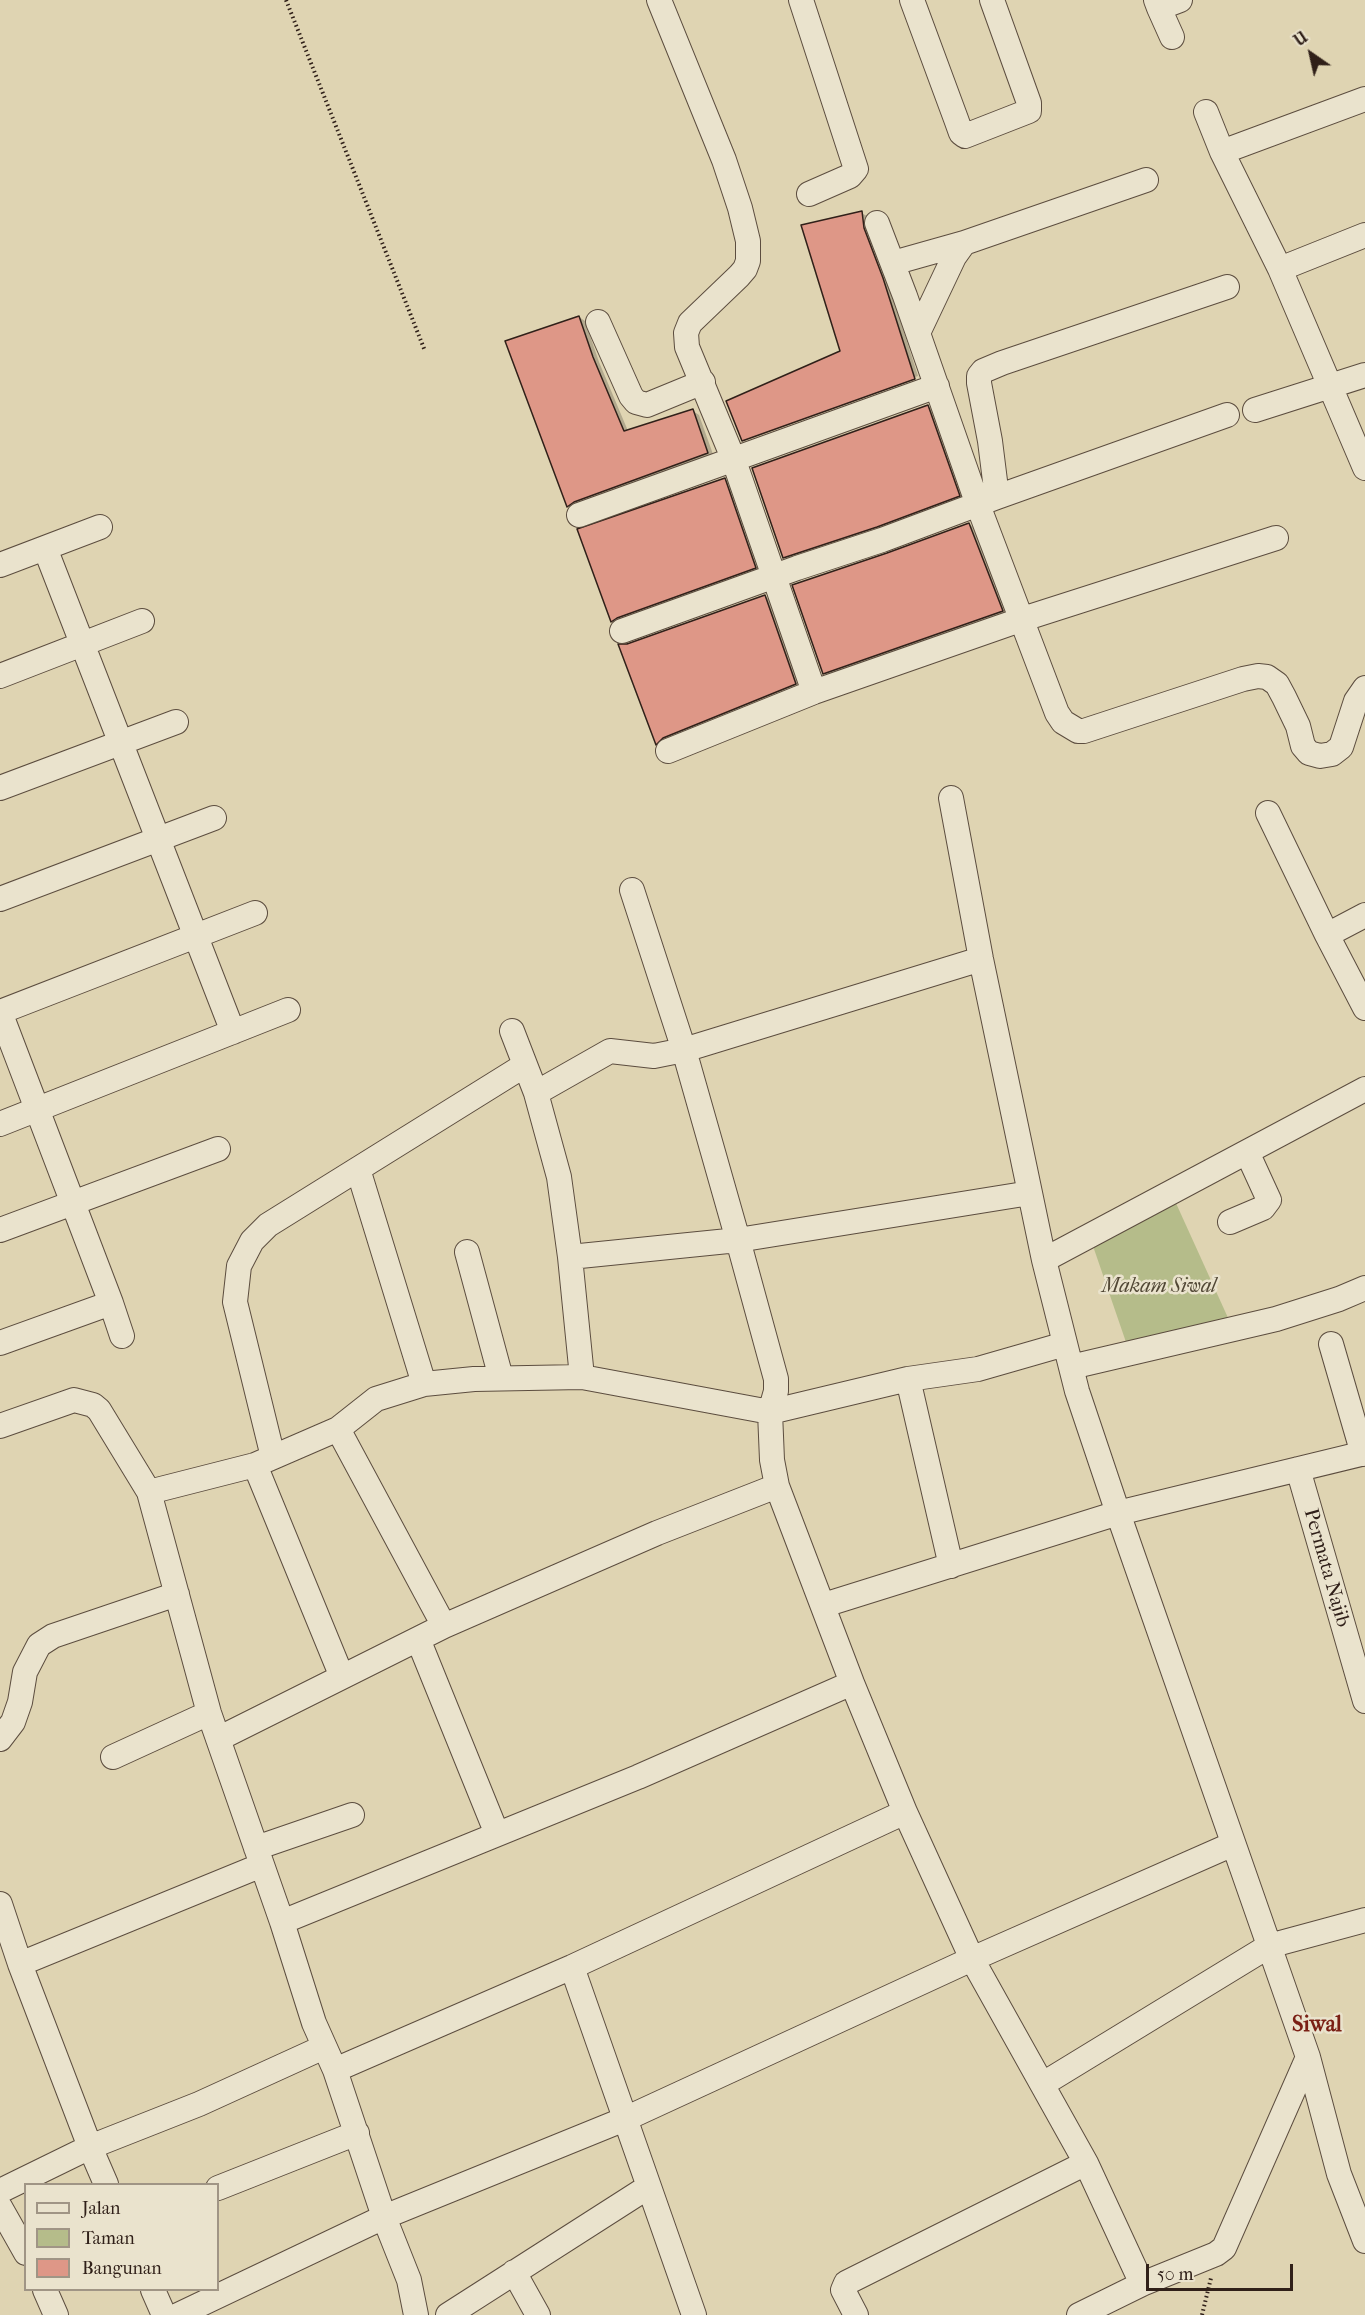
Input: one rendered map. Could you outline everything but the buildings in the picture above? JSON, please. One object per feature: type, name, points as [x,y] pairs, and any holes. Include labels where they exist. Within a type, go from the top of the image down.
[{"type":"street","points":[[659,0],[724,160],[740,208],[748,242],[748,261],[739,276],[687,328],[687,347],[733,458],[814,692]]},
{"type":"street","points":[[801,0],[856,170],[850,176],[808,194]]},
{"type":"street","points":[[912,0],[961,133],[965,136],[1027,114],[1030,109],[992,0]]},
{"type":"street","points":[[1165,3],[1172,37]]},
{"type":"street","points":[[1222,152],[1365,99]]},
{"type":"street","points":[[1206,112],[1222,152],[1280,269],[1365,468]]},
{"type":"street","points":[[893,263],[964,243],[1146,180]]},
{"type":"street","points":[[877,224],[937,386],[987,501],[1023,619],[1057,713],[1063,722],[1078,731],[1084,731],[1257,676],[1267,677],[1273,680],[1284,697],[1298,726],[1303,746],[1309,753],[1320,756],[1332,754],[1341,747],[1356,701],[1365,688]]},
{"type":"street","points":[[1280,269],[1365,235]]},
{"type":"street","points":[[918,333],[954,257],[964,243]]},
{"type":"street","points":[[987,501],[990,441],[979,383],[979,376],[983,371],[1227,287]]},
{"type":"street","points":[[598,322],[630,396],[636,402],[647,405],[703,382]]},
{"type":"street","points":[[1255,410],[1365,375]]},
{"type":"street","points":[[579,515],[937,386]]},
{"type":"street","points":[[622,631],[1227,415]]},
{"type":"street","points":[[0,565],[100,527]]},
{"type":"street","points":[[668,751],[814,692],[1023,619],[1276,538]]},
{"type":"street","points":[[45,548],[233,1032]]},
{"type":"street","points":[[0,676],[142,621]]},
{"type":"street","points":[[0,788],[176,722]]},
{"type":"street","points":[[951,798],[981,959],[1044,1260],[1068,1355],[1118,1514],[1308,2057],[1339,2174],[1365,2241]]},
{"type":"street","points":[[1268,813],[1365,1008]]},
{"type":"street","points":[[0,899],[214,818]]},
{"type":"street","points":[[632,890],[684,1050],[776,1379],[776,1391],[770,1412],[772,1461],[777,1486],[852,1683],[905,1812],[972,1959],[1086,2163],[1142,2284]]},
{"type":"street","points":[[122,1336],[0,1012],[255,913]]},
{"type":"street","points":[[1327,934],[1365,915]]},
{"type":"street","points":[[536,1093],[610,1051],[654,1056],[684,1050],[981,959]]},
{"type":"street","points":[[0,1124],[288,1010]]},
{"type":"street","points":[[512,1031],[536,1093],[559,1177],[582,1377]]},
{"type":"street","points":[[342,1677],[264,1461],[236,1313],[239,1266],[245,1251],[259,1232],[525,1065]]},
{"type":"street","points":[[1044,1260],[1365,1089]]},
{"type":"street","points":[[0,1230],[218,1149]]},
{"type":"street","points":[[1230,1222],[1263,1208],[1269,1200],[1247,1152]]},
{"type":"street","points":[[358,1169],[424,1384]]},
{"type":"street","points":[[570,1257],[738,1240],[1030,1193]]},
{"type":"street","points":[[467,1252],[501,1378]]},
{"type":"street","points":[[141,1478],[264,1461],[338,1429],[376,1399],[424,1384],[474,1379],[582,1377],[770,1412],[908,1379],[1068,1355],[1276,1318],[1339,1299],[1365,1288]]},
{"type":"street","points":[[0,1343],[111,1303]]},
{"type":"street","points":[[824,1605],[1118,1514],[1364,1453],[1331,1344]]},
{"type":"street","points":[[908,1379],[951,1566]]},
{"type":"street","points":[[0,1426],[63,1403],[74,1400],[84,1402],[99,1410],[141,1478],[177,1594],[209,1713],[282,1922],[314,2023],[334,2070],[384,2217],[409,2280],[416,2315]]},
{"type":"street","points":[[338,1429],[444,1626]]},
{"type":"street","name":"Permata Najib","points":[[1298,1469],[1365,1701]]},
{"type":"street","points":[[218,1739],[444,1626],[657,1533],[777,1486]]},
{"type":"street","points":[[0,1739],[13,1722],[20,1702],[25,1672],[39,1645],[53,1636],[177,1594]]},
{"type":"street","points":[[418,1639],[497,1834]]},
{"type":"street","points":[[282,1922],[638,1777],[852,1683]]},
{"type":"street","points":[[113,1757],[209,1713]]},
{"type":"street","points":[[334,2070],[572,1967],[905,1812]]},
{"type":"street","points":[[20,1965],[352,1815]]},
{"type":"street","points":[[178,2315],[384,2217],[625,2119],[972,1959],[1233,1844]]},
{"type":"street","points":[[0,1905],[20,1965],[106,2183]]},
{"type":"street","points":[[1043,2084],[1269,1946],[1365,1920]]},
{"type":"street","points":[[572,1967],[694,2315]]},
{"type":"street","points":[[0,2191],[90,2147],[199,2104],[324,2047]]},
{"type":"street","points":[[1078,2315],[1142,2284],[1216,2254],[1229,2240],[1308,2057]]},
{"type":"street","points":[[219,2188],[357,2133]]},
{"type":"street","points":[[856,2315],[843,2290],[846,2283],[1086,2163]]},
{"type":"street","points":[[448,2315],[648,2187]]},
{"type":"street","points":[[0,2207],[24,2249]]},
{"type":"street","points":[[514,2272],[538,2315]]},
{"type":"street","points":[[46,2291],[56,2315]]},
{"type":"street","points":[[154,2291],[164,2315]]},
{"type":"path","points":[[286,0],[425,351]]},
{"type":"path","points":[[1202,2315],[1216,2254]]},
{"type":"green space","name":"Makam Siwal","points":[[1175,1201],[1229,1320],[1128,1348],[1093,1246]]},
{"type":"district","name":"Siwal","points":[[1317,2026]]}]
